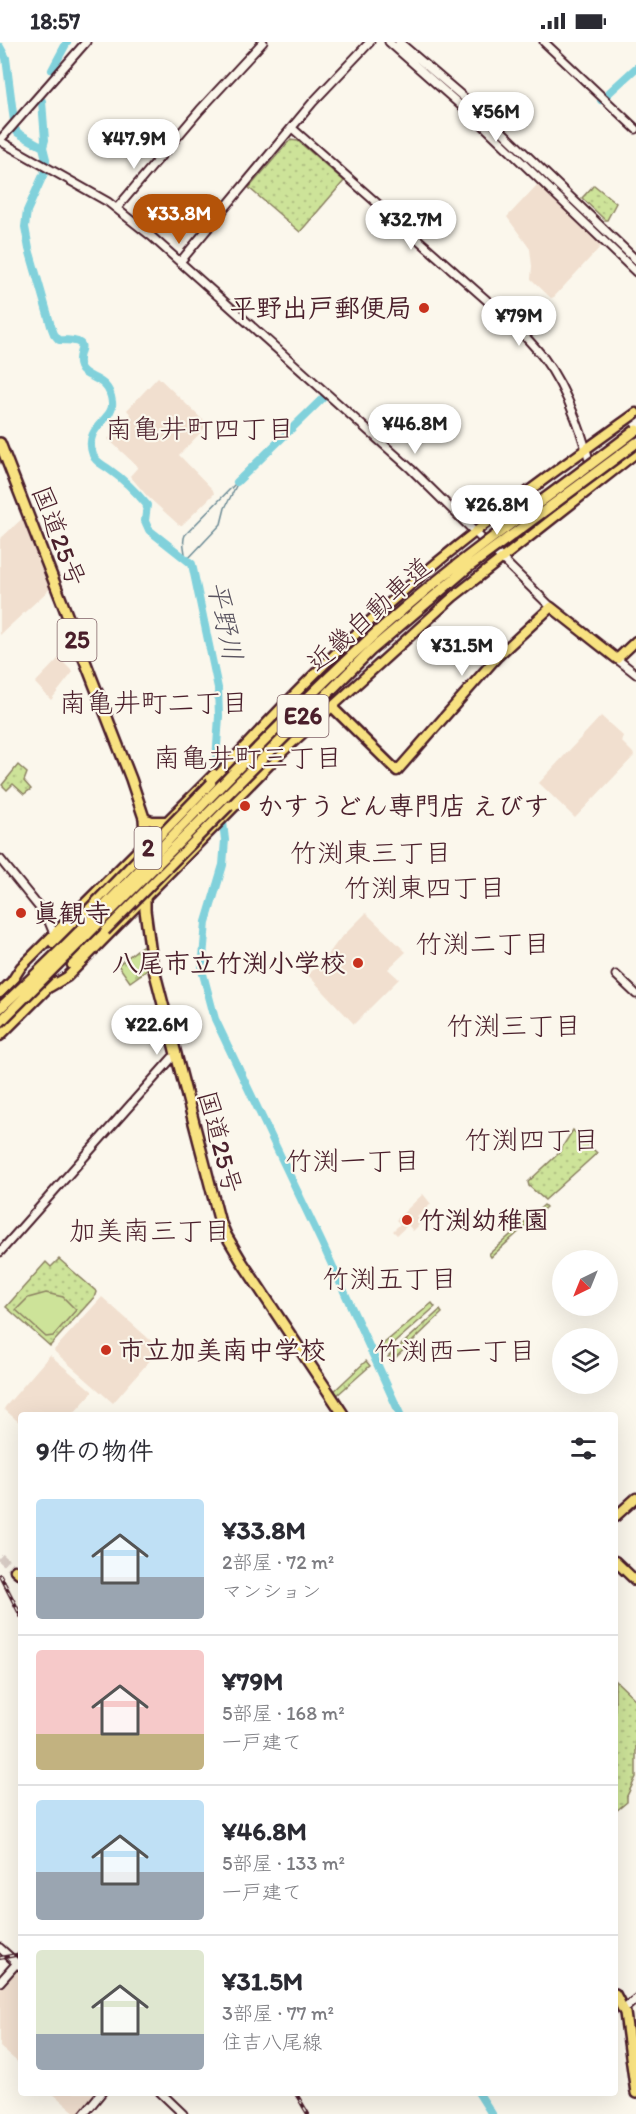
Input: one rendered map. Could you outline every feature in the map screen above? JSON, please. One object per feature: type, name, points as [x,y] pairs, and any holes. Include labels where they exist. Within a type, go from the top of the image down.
[{"type":"highway","name":"近畿自動車道","points":[[0,1008],[298,707],[394,616],[460,562],[636,430]]},
{"type":"highway","name":"近畿自動車道","points":[[0,1022],[369,651],[466,569],[636,442]]},
{"type":"highway","name":"国道25号","points":[[0,443],[144,818],[146,924],[152,962],[207,1176],[226,1235],[342,1412]]},
{"type":"highway","points":[[618,1999],[624,2009],[636,2093]]},
{"type":"main road","name":"2","points":[[0,993],[85,913],[324,662],[415,580],[475,532],[636,413]]},
{"type":"main road","name":"2","points":[[0,1036],[280,754],[453,597],[595,484],[634,457]]},
{"type":"main road","points":[[332,707],[397,771],[497,657],[551,607],[617,659],[636,641]]},
{"type":"main road","points":[[50,987],[67,976],[145,899],[291,750],[303,734]]},
{"type":"main road","name":"2","points":[[12,981],[21,967],[165,821],[210,777],[230,763]]},
{"type":"main road","points":[[144,818],[152,821],[165,821]]},
{"type":"main road","points":[[109,878],[116,878],[131,864],[158,875],[166,872],[171,866],[177,866]]},
{"type":"main road","points":[[125,919],[135,917],[146,924]]},
{"type":"main road","points":[[618,1514],[636,1498]]},
{"type":"main road","points":[[618,1559],[636,1575]]},
{"type":"main road","points":[[618,1564],[636,1581]]},
{"type":"street","points":[[86,42],[0,141],[117,208],[411,469],[551,607]]},
{"type":"street","points":[[117,208],[200,110],[263,42]]},
{"type":"street","points":[[180,262],[313,102],[370,42]]},
{"type":"street","points":[[388,42],[484,126],[636,272]]},
{"type":"street","points":[[399,42],[490,120],[636,260]]},
{"type":"street","points":[[544,42],[636,129]]},
{"type":"street","points":[[292,128],[508,319],[528,340],[556,379],[587,448],[595,484]]},
{"type":"street","points":[[617,659],[636,674]]},
{"type":"street","points":[[0,860],[47,917],[54,934]]},
{"type":"street","points":[[616,975],[636,994]]},
{"type":"street","points":[[0,998],[21,1017]]},
{"type":"street","points":[[0,1252],[172,1058],[176,1057]]},
{"type":"street","points":[[0,1948],[18,1964]]},
{"type":"street","points":[[0,1982],[18,1966]]},
{"type":"street","points":[[624,2009],[636,1999]]},
{"type":"street","points":[[84,2114],[99,2096]]},
{"type":"street","points":[[164,2096],[183,2114]]},
{"type":"shaded area","points":[[538,184],[602,245],[551,298],[531,279],[530,249],[507,217]]},
{"type":"shaded area","points":[[158,377],[208,425],[179,455],[213,490],[214,494],[182,525],[179,525],[147,496],[130,476],[138,467],[108,439],[131,415],[127,410]]},
{"type":"shaded area","points":[[25,516],[52,587],[0,635],[0,539]]},
{"type":"shaded area","points":[[59,658],[73,672],[51,700],[35,683]]},
{"type":"shaded area","points":[[601,716],[623,736],[621,741],[634,756],[575,818],[539,783]]},
{"type":"shaded area","name":"八尾市立竹渕小学校","points":[[366,913],[406,952],[388,969],[399,979],[354,1024],[308,975]]},
{"type":"shaded area","points":[[423,1194],[431,1204],[417,1217],[420,1220],[417,1223],[419,1225],[413,1231],[408,1225],[397,1235],[393,1231],[400,1224],[396,1220]]},
{"type":"shaded area","name":"市立加美南中学校","points":[[102,1297],[158,1347],[158,1351],[113,1403],[54,1350]]},
{"type":"shaded area","points":[[50,1355],[92,1391],[75,1412],[18,1412],[18,1421],[4,1409]]},
{"type":"shaded area","points":[[18,1970],[18,2062],[0,2047],[0,1989]]},
{"type":"shaded area","points":[[56,2096],[95,2096],[81,2113],[77,2114]]},
{"type":"green space","points":[[290,140],[298,141],[344,181],[300,232],[249,188]]},
{"type":"green space","points":[[594,185],[616,203],[607,220],[582,198]]},
{"type":"green space","points":[[18,765],[27,773],[24,781],[31,789],[24,794],[13,784],[7,790],[2,785]]},
{"type":"green space","points":[[145,946],[150,968],[130,982],[118,965]]},
{"type":"green space","points":[[573,1130],[597,1153],[545,1200],[529,1186],[528,1182],[558,1154]]},
{"type":"green space","points":[[544,1205],[546,1207],[491,1257],[489,1254]]},
{"type":"green space","points":[[59,1259],[97,1292],[50,1346],[6,1307],[46,1262],[51,1267]]},
{"type":"green space","points":[[46,1293],[63,1297],[76,1310],[53,1336],[46,1337],[16,1310],[28,1298]]},
{"type":"green space","points":[[432,1303],[435,1307],[385,1351],[382,1345]]},
{"type":"green space","points":[[440,1310],[442,1313],[391,1362],[388,1357]]},
{"type":"green space","points":[[366,1361],[370,1366],[335,1397],[332,1393]]},
{"type":"green space","points":[[618,1683],[636,1700],[636,1777],[627,1796],[627,1802],[618,1810]]},
{"type":"waterway","points":[[52,70],[67,42]]},
{"type":"waterway","name":"平野川","points":[[0,47],[6,58],[15,129],[43,147]]},
{"type":"waterway","points":[[601,100],[636,68]]},
{"type":"waterway","name":"平野川","points":[[42,101],[45,171],[27,211],[25,227],[51,326],[59,340],[81,344],[80,367],[87,374],[102,382],[110,393],[112,408],[92,437],[94,458],[125,482],[147,505],[145,521],[149,530],[192,564],[218,688],[216,761],[225,840],[223,865],[206,922],[202,970],[215,1019],[322,1243],[399,1412]]},
{"type":"waterway","points":[[237,482],[324,397]]},
{"type":"waterway","points":[[185,558],[183,541],[185,535],[237,482]]},
{"type":"waterway","points":[[187,560],[221,524],[225,508],[236,486]]},
{"type":"waterway","name":"平野川","points":[[481,2096],[492,2114]]},
{"type":"tunnel","points":[[0,1557],[15,1570]]},
{"type":"railway","points":[[0,1575],[18,1610]]},
{"type":"railway","points":[[0,1958],[18,1955]]},
{"type":"railway","points":[[297,2096],[308,2114]]},
{"type":"place","name":"平野出戸郵便局","points":[[424,308]]},
{"type":"place","name":"かすうどん専門店 えびす","points":[[245,806]]},
{"type":"place","name":"眞観寺","points":[[21,913]]},
{"type":"place","name":"八尾市立竹渕小学校","points":[[358,963]]},
{"type":"place","name":"竹渕幼稚園","points":[[407,1220]]},
{"type":"place","name":"市立加美南中学校","points":[[106,1350]]},
{"type":"district","name":"南亀井町四丁目","points":[[200,429]]},
{"type":"district","name":"南亀井町二丁目","points":[[154,703]]},
{"type":"district","name":"南亀井町三丁目","points":[[248,758]]},
{"type":"district","name":"竹渕東三丁目","points":[[371,853]]},
{"type":"district","name":"竹渕東四丁目","points":[[425,888]]},
{"type":"district","name":"竹渕二丁目","points":[[483,944]]},
{"type":"district","name":"竹渕三丁目","points":[[514,1026]]},
{"type":"district","name":"竹渕四丁目","points":[[532,1140]]},
{"type":"district","name":"竹渕一丁目","points":[[353,1161]]},
{"type":"district","name":"加美南三丁目","points":[[150,1231]]},
{"type":"district","name":"竹渕五丁目","points":[[390,1279]]},
{"type":"district","name":"竹渕西一丁目","points":[[455,1351]]}]
